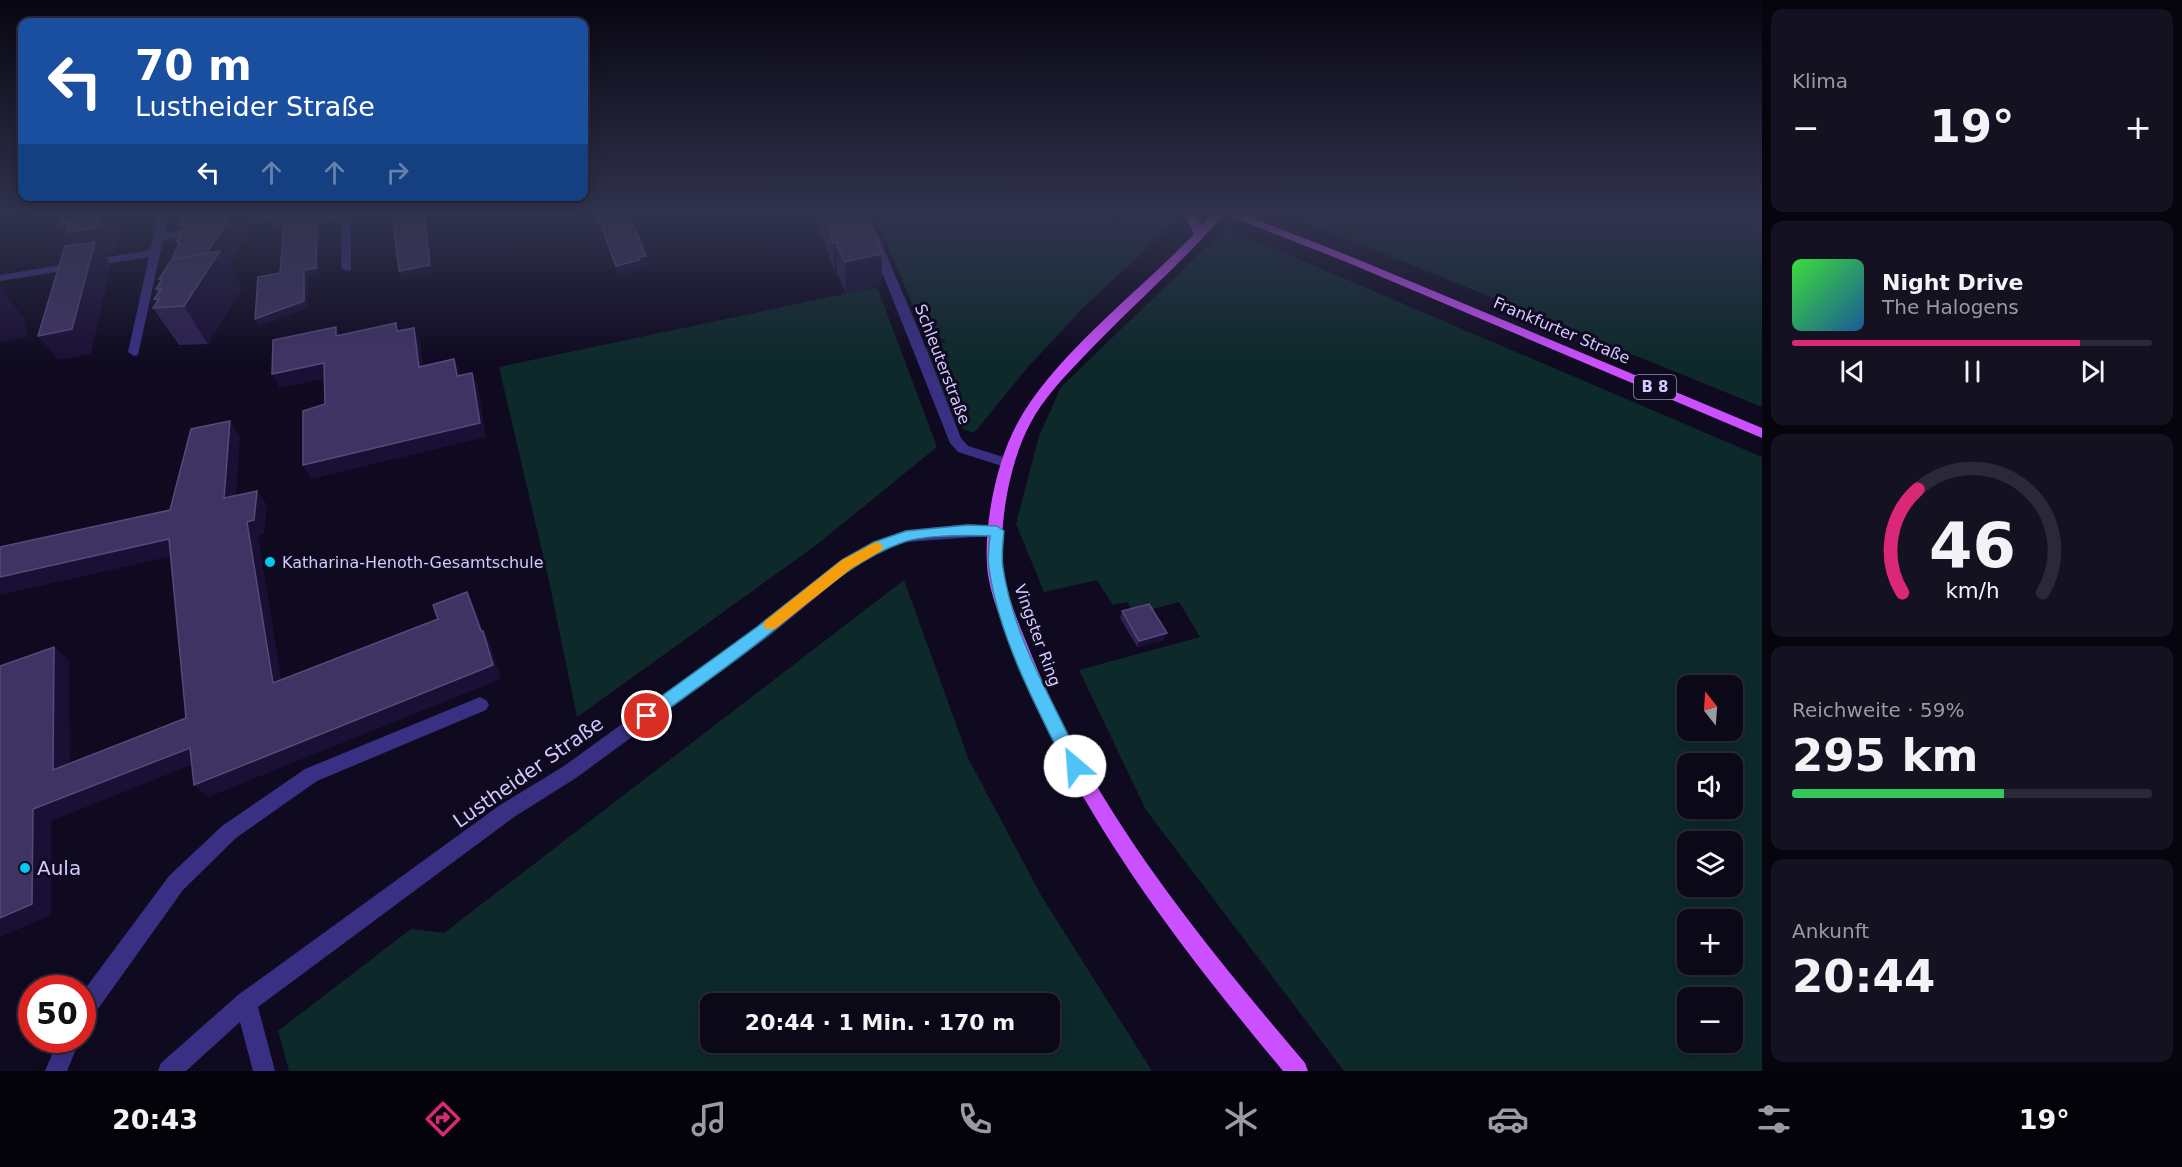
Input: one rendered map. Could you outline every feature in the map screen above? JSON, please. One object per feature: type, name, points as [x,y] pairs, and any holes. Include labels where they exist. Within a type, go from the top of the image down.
[{"type":"main road","name":"Vingster Ring","points":[[1171,262],[1091,341],[1052,384],[1022,425],[1008,463],[997,531],[995,566],[1002,598],[1032,681],[1086,788],[1212,970],[1297,1071]]},
{"type":"main road","name":"Frankfurter Straße","points":[[1355,262],[1762,433]]},
{"type":"street","points":[[0,278],[96,262]]},
{"type":"street","points":[[134,352],[154,262]]},
{"type":"street","points":[[347,262],[347,268]]},
{"type":"street","name":"Schleuterstraße","points":[[883,262],[955,440],[963,449],[1008,463]]},
{"type":"street","name":"Lustheider Straße","points":[[169,1071],[246,1003],[507,811],[589,758],[762,632],[847,564],[879,546],[906,536],[968,530],[997,531]]},
{"type":"street","points":[[96,993],[176,883],[229,832],[311,775],[480,705]]},
{"type":"street","points":[[246,1003],[264,1071]]},
{"type":"street","points":[[56,1071],[64,1053]]},
{"type":"green space","points":[[895,262],[1132,262],[1082,309],[1028,367],[974,433],[963,429],[955,422],[925,348],[946,342],[919,320]]},
{"type":"green space","points":[[1191,262],[1306,262],[1762,457],[1762,1071],[1344,1071],[1146,810],[1079,670],[1200,637],[1179,602],[1134,614],[1127,602],[1113,605],[1097,580],[1044,592],[1016,524],[1039,436],[1061,387]]},
{"type":"green space","points":[[1404,262],[1762,262],[1762,407]]},
{"type":"green space","points":[[877,287],[937,447],[815,546],[577,717],[549,581],[499,367]]},
{"type":"green space","points":[[904,580],[969,760],[1042,897],[1152,1071],[289,1071],[278,1031],[411,929],[444,933]]},
{"type":"building","points":[[60,262],[90,262],[72,329],[38,336]]},
{"type":"building","points":[[170,262],[213,262],[184,306],[153,308],[159,299],[154,299],[161,289],[156,289],[162,279],[159,279]]},
{"type":"building","points":[[281,262],[316,262],[316,268],[304,270],[304,301],[255,319],[258,277],[280,273]]},
{"type":"building","points":[[398,262],[430,262],[430,265],[399,271]]},
{"type":"building","points":[[615,262],[631,262],[616,266]]},
{"type":"building","points":[[396,323],[397,331],[414,328],[419,367],[454,359],[457,376],[472,373],[480,423],[303,465],[303,411],[325,404],[324,363],[272,374],[273,340],[336,327],[336,336]]},
{"type":"building","points":[[230,421],[224,498],[257,491],[254,520],[247,522],[273,683],[438,619],[433,605],[467,592],[481,631],[483,631],[493,665],[194,785],[190,748],[33,809],[32,904],[0,918],[0,666],[54,647],[53,770],[186,718],[169,539],[0,577],[0,547],[170,510],[191,429]]},
{"type":"building","points":[[1149,604],[1167,633],[1139,641],[1122,611]]},
{"type":"slow traffic","points":[[770,625],[847,564],[876,547]]},
{"type":"place","name":"Katharina-Henoth-Gesamtschule","points":[[270,562]]},
{"type":"place","name":"Aula","points":[[25,868]]},
{"type":"route","points":[[647,716],[762,632],[847,564],[879,546],[906,536],[968,530],[997,531],[995,566],[1002,598],[1032,681],[1075,766]]}]
